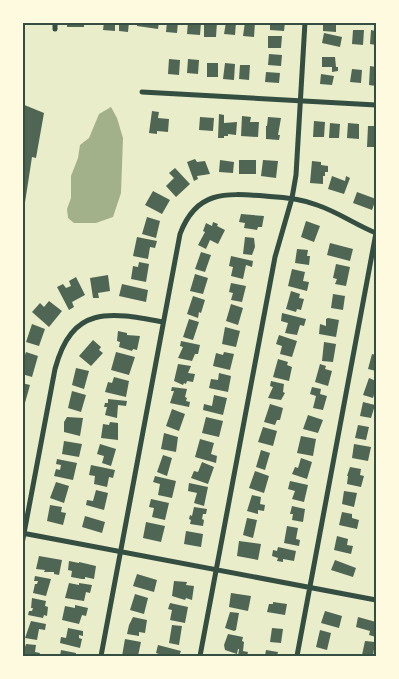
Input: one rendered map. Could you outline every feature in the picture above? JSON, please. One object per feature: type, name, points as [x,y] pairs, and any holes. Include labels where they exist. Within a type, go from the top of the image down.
[{"type":"street","points":[[200,656],[275,257],[292,198],[296,175],[305,22]]},
{"type":"street","points":[[142,92],[376,105]]},
{"type":"street","points":[[101,656],[180,234],[185,220],[193,209],[206,200],[232,194],[292,198],[318,205],[376,233],[297,656]]},
{"type":"street","points":[[22,544],[55,369],[63,344],[82,324],[98,317],[122,315],[163,322]]},
{"type":"street","points":[[24,534],[376,600]]},
{"type":"shaded area","points":[[111,107],[117,118],[123,138],[121,193],[113,217],[96,223],[74,223],[68,218],[67,209],[71,198],[71,176],[78,158],[80,145],[89,138],[99,114]]},
{"type":"building","points":[[67,22],[84,22],[84,27],[67,27]]},
{"type":"building","points":[[104,22],[115,22],[115,31],[103,30]]},
{"type":"building","points":[[119,22],[129,22],[128,32],[119,31]]},
{"type":"building","points":[[137,22],[159,22],[158,29],[137,26]]},
{"type":"building","points":[[167,22],[178,22],[177,33],[166,32]]},
{"type":"building","points":[[188,22],[201,22],[200,35],[187,34]]},
{"type":"building","points":[[204,22],[217,22],[216,37],[204,37]]},
{"type":"building","points":[[226,22],[236,22],[235,35],[224,34]]},
{"type":"building","points":[[245,22],[255,22],[254,37],[243,36]]},
{"type":"building","points":[[270,22],[285,22],[284,31],[270,30]]},
{"type":"building","points":[[323,22],[336,22],[336,32],[323,31]]},
{"type":"building","points":[[353,30],[364,30],[363,45],[352,44]]},
{"type":"building","points":[[371,30],[376,31],[376,45],[370,44]]},
{"type":"building","points":[[324,33],[342,37],[340,47],[322,43]]},
{"type":"building","points":[[268,36],[282,36],[281,48],[268,48]]},
{"type":"building","points":[[269,54],[282,55],[281,66],[268,65]]},
{"type":"building","points":[[322,57],[335,57],[338,71],[332,72],[332,67],[322,67]]},
{"type":"building","points":[[169,59],[180,60],[179,75],[168,74]]},
{"type":"building","points":[[188,59],[199,60],[198,74],[187,73]]},
{"type":"building","points":[[207,63],[218,63],[218,77],[207,77]]},
{"type":"building","points":[[225,63],[235,64],[234,80],[223,79]]},
{"type":"building","points":[[240,65],[250,65],[249,80],[239,79]]},
{"type":"building","points":[[370,66],[376,67],[376,86],[369,85]]},
{"type":"building","points":[[352,69],[362,70],[361,83],[350,82]]},
{"type":"building","points":[[266,72],[280,73],[279,83],[265,82]]},
{"type":"building","points":[[321,74],[334,76],[332,85],[320,84]]},
{"type":"building","points":[[22,104],[44,113],[36,158],[32,157],[24,209]]},
{"type":"building","points":[[152,111],[159,112],[158,118],[169,119],[168,132],[157,131],[157,134],[149,133]]},
{"type":"building","points":[[219,114],[224,115],[224,123],[237,122],[236,135],[228,134],[224,138],[218,138]]},
{"type":"building","points":[[242,116],[251,117],[250,122],[259,122],[258,137],[241,136]]},
{"type":"building","points":[[200,117],[214,118],[213,131],[199,130]]},
{"type":"building","points":[[268,117],[281,118],[279,140],[266,139]]},
{"type":"building","points":[[314,121],[325,122],[324,137],[313,137]]},
{"type":"building","points":[[330,123],[340,124],[339,138],[329,138]]},
{"type":"building","points":[[348,123],[359,124],[359,139],[347,138]]},
{"type":"building","points":[[368,126],[376,126],[376,147],[367,147]]},
{"type":"building","points":[[195,159],[197,162],[205,161],[210,174],[197,176],[198,179],[194,181],[187,162]]},
{"type":"building","points":[[220,160],[234,162],[233,173],[219,172]]},
{"type":"building","points":[[239,160],[256,160],[256,174],[239,174]]},
{"type":"building","points":[[263,160],[278,161],[276,178],[261,176]]},
{"type":"building","points":[[312,161],[321,162],[321,165],[328,166],[328,172],[325,172],[325,176],[323,176],[323,184],[310,183]]},
{"type":"building","points":[[175,168],[190,184],[176,197],[166,186],[174,178],[169,173]]},
{"type":"building","points":[[332,176],[345,181],[346,176],[350,178],[344,194],[328,189]]},
{"type":"building","points":[[153,191],[170,200],[162,214],[145,205]]},
{"type":"building","points":[[357,192],[376,199],[372,210],[353,203]]},
{"type":"building","points":[[241,214],[264,216],[262,227],[258,227],[257,230],[244,228],[245,223],[239,222]]},
{"type":"building","points":[[147,217],[160,221],[156,238],[142,234]]},
{"type":"building","points":[[306,221],[320,226],[314,242],[301,237]]},
{"type":"building","points":[[213,222],[225,230],[218,244],[210,240],[206,249],[198,245],[205,232],[203,231],[206,223],[212,226]]},
{"type":"building","points":[[137,237],[157,241],[155,248],[150,247],[148,259],[133,256]]},
{"type":"building","points":[[245,237],[254,238],[255,247],[252,255],[243,254]]},
{"type":"building","points":[[330,243],[353,249],[350,261],[327,255]]},
{"type":"building","points":[[297,249],[308,250],[307,256],[310,256],[309,265],[295,263]]},
{"type":"building","points":[[201,252],[211,255],[205,272],[195,269]]},
{"type":"building","points":[[231,256],[253,261],[252,267],[246,265],[243,279],[231,276],[233,267],[229,266]]},
{"type":"building","points":[[139,262],[149,264],[146,282],[131,279],[133,266],[138,267]]},
{"type":"building","points":[[336,264],[350,267],[346,286],[335,284],[337,279],[333,278]]},
{"type":"building","points":[[292,269],[305,272],[303,281],[309,282],[307,291],[288,286]]},
{"type":"building","points":[[195,274],[208,278],[203,294],[190,291]]},
{"type":"building","points":[[108,275],[110,291],[98,293],[99,298],[93,298],[90,278]]},
{"type":"building","points":[[76,277],[85,295],[72,302],[74,307],[69,310],[57,287],[63,284],[66,288],[71,286],[69,281]]},
{"type":"building","points":[[231,283],[246,286],[242,302],[231,300],[233,293],[229,292]]},
{"type":"building","points":[[122,284],[148,290],[146,302],[119,296]]},
{"type":"building","points":[[291,291],[300,294],[299,298],[304,299],[301,310],[297,309],[296,312],[286,309]]},
{"type":"building","points":[[333,294],[345,296],[343,310],[331,308]]},
{"type":"building","points":[[193,296],[205,300],[198,318],[187,314]]},
{"type":"building","points":[[49,301],[62,311],[49,327],[32,312],[40,303],[44,307]]},
{"type":"building","points":[[231,304],[243,308],[238,325],[226,321]]},
{"type":"building","points":[[282,313],[306,319],[304,326],[300,325],[297,335],[285,333],[288,323],[281,321]]},
{"type":"building","points":[[189,319],[199,322],[193,340],[183,337]]},
{"type":"building","points":[[326,319],[339,320],[336,337],[319,334],[320,324],[326,326]]},
{"type":"building","points":[[32,324],[45,329],[39,346],[26,342]]},
{"type":"building","points":[[225,327],[240,331],[236,347],[222,344]]},
{"type":"building","points":[[118,331],[127,333],[127,335],[140,336],[137,350],[133,349],[132,351],[119,347],[120,342],[117,341]]},
{"type":"building","points":[[279,335],[297,341],[292,357],[280,354],[282,346],[276,344]]},
{"type":"building","points":[[93,340],[101,347],[99,350],[103,353],[91,366],[79,356]]},
{"type":"building","points":[[181,341],[200,345],[198,354],[195,354],[192,361],[178,358],[183,347],[180,346]]},
{"type":"building","points":[[324,342],[336,344],[333,362],[322,361]]},
{"type":"building","points":[[26,352],[38,356],[32,377],[22,374],[22,363]]},
{"type":"building","points":[[116,352],[135,357],[129,375],[111,370]]},
{"type":"building","points":[[224,352],[234,354],[230,370],[213,366],[216,353],[223,355]]},
{"type":"building","points":[[372,354],[376,355],[376,371],[368,369]]},
{"type":"building","points":[[278,359],[288,362],[287,365],[292,367],[289,381],[273,377]]},
{"type":"building","points":[[178,364],[191,366],[188,373],[195,374],[193,382],[187,381],[183,385],[174,381]]},
{"type":"building","points":[[320,364],[326,366],[325,369],[332,371],[328,386],[315,382]]},
{"type":"building","points":[[76,368],[89,371],[84,389],[72,385]]},
{"type":"building","points":[[219,373],[231,376],[228,392],[209,388],[211,379],[218,380]]},
{"type":"building","points":[[114,377],[129,381],[126,397],[105,392],[108,382],[112,383]]},
{"type":"building","points":[[369,378],[376,381],[373,398],[363,395]]},
{"type":"building","points":[[271,381],[284,384],[283,392],[285,393],[281,400],[268,398],[273,387],[270,386]]},
{"type":"building","points":[[22,383],[30,385],[23,410],[22,410]]},
{"type":"building","points":[[172,387],[187,389],[185,397],[187,398],[186,401],[190,402],[189,407],[170,403],[174,391],[171,391]]},
{"type":"building","points":[[312,387],[321,389],[320,394],[327,396],[323,410],[313,408],[316,396],[310,394]]},
{"type":"building","points":[[72,391],[86,395],[81,412],[68,408]]},
{"type":"building","points":[[214,395],[227,398],[223,415],[203,410],[204,404],[212,406]]},
{"type":"building","points":[[108,399],[127,401],[126,406],[118,405],[117,418],[105,415],[107,407],[104,407],[105,403],[108,403]]},
{"type":"building","points":[[363,402],[375,405],[371,418],[360,416]]},
{"type":"building","points":[[270,404],[283,408],[280,420],[277,420],[275,425],[264,422]]},
{"type":"building","points":[[172,409],[185,414],[179,431],[166,426]]},
{"type":"building","points":[[308,415],[323,420],[318,433],[303,429]]},
{"type":"building","points":[[67,417],[83,418],[80,436],[64,432],[64,422]]},
{"type":"building","points":[[206,417],[223,421],[219,437],[202,433]]},
{"type":"building","points":[[110,422],[118,423],[118,440],[101,438],[103,424],[109,425]]},
{"type":"building","points":[[358,425],[369,427],[366,440],[355,438]]},
{"type":"building","points":[[263,427],[277,431],[273,446],[258,442]]},
{"type":"building","points":[[164,433],[178,437],[176,452],[161,449]]},
{"type":"building","points":[[301,436],[316,439],[313,456],[297,453]]},
{"type":"building","points":[[200,439],[214,443],[211,454],[217,456],[216,463],[195,457]]},
{"type":"building","points":[[64,441],[82,444],[79,457],[62,454]]},
{"type":"building","points":[[100,444],[116,449],[111,466],[102,463],[104,456],[97,454]]},
{"type":"building","points":[[354,444],[371,447],[368,461],[352,458]]},
{"type":"building","points":[[261,450],[270,453],[265,470],[256,467]]},
{"type":"building","points":[[163,455],[172,458],[167,476],[157,472]]},
{"type":"building","points":[[301,458],[312,462],[307,479],[292,474],[295,467],[298,468]]},
{"type":"building","points":[[57,459],[77,463],[73,480],[54,476],[56,469],[60,470],[61,465],[56,464]]},
{"type":"building","points":[[202,462],[214,467],[208,484],[191,478],[194,471],[198,472]]},
{"type":"building","points":[[91,465],[115,470],[113,478],[109,477],[107,487],[94,484],[95,476],[89,475]]},
{"type":"building","points":[[350,467],[361,469],[360,475],[364,476],[361,487],[347,484]]},
{"type":"building","points":[[255,471],[269,476],[264,493],[249,488]]},
{"type":"building","points":[[155,476],[176,481],[172,498],[158,495],[160,484],[153,482]]},
{"type":"building","points":[[290,481],[308,485],[304,502],[292,499],[295,491],[288,489]]},
{"type":"building","points":[[56,482],[69,486],[64,503],[50,498]]},
{"type":"building","points":[[189,483],[208,487],[204,506],[194,503],[197,493],[188,491]]},
{"type":"building","points":[[96,490],[108,493],[104,510],[86,505],[87,500],[93,501]]},
{"type":"building","points":[[344,491],[357,493],[354,507],[342,504]]},
{"type":"building","points":[[252,495],[261,497],[260,504],[265,505],[264,511],[258,510],[258,514],[247,511]]},
{"type":"building","points":[[151,499],[169,503],[165,520],[152,517],[154,508],[149,507]]},
{"type":"building","points":[[50,505],[62,507],[61,512],[66,513],[63,525],[47,521]]},
{"type":"building","points":[[292,506],[305,509],[303,522],[292,520],[293,514],[290,514]]},
{"type":"building","points":[[194,507],[207,509],[206,514],[203,514],[203,526],[190,524],[191,520],[189,519],[190,515],[192,516]]},
{"type":"building","points":[[342,512],[352,514],[352,518],[359,520],[357,529],[339,525]]},
{"type":"building","points":[[85,516],[105,522],[102,533],[82,527]]},
{"type":"building","points":[[247,518],[257,520],[253,538],[243,535]]},
{"type":"building","points":[[146,522],[165,526],[161,542],[143,538]]},
{"type":"building","points":[[287,526],[298,528],[296,539],[300,540],[299,546],[284,543]]},
{"type":"building","points":[[186,531],[203,534],[201,547],[184,544]]},
{"type":"building","points":[[337,536],[348,539],[347,545],[353,546],[351,554],[334,550]]},
{"type":"building","points":[[239,541],[261,544],[258,560],[237,556]]},
{"type":"building","points":[[278,547],[296,551],[294,561],[283,559],[283,562],[277,561],[278,558],[272,556],[273,550],[277,551]]},
{"type":"building","points":[[39,556],[62,560],[59,575],[54,574],[54,572],[44,572],[45,570],[36,569]]},
{"type":"building","points":[[335,560],[356,568],[353,577],[331,570]]},
{"type":"building","points":[[69,561],[96,566],[94,579],[71,577],[72,571],[68,570]]},
{"type":"building","points":[[137,574],[157,580],[154,592],[133,586]]},
{"type":"building","points":[[35,576],[51,579],[46,596],[33,593],[35,584],[38,581],[34,581]]},
{"type":"building","points":[[174,581],[187,582],[186,585],[194,586],[192,600],[172,596]]},
{"type":"building","points":[[69,583],[92,585],[90,593],[86,592],[84,601],[65,598]]},
{"type":"building","points":[[231,593],[251,596],[248,611],[229,607]]},
{"type":"building","points":[[135,594],[148,598],[144,614],[130,610]]},
{"type":"building","points":[[32,598],[46,601],[45,606],[48,607],[47,616],[44,615],[43,618],[28,615],[29,611],[32,611],[33,608],[31,608]]},
{"type":"building","points":[[273,602],[287,604],[285,615],[267,612],[269,604],[273,604]]},
{"type":"building","points":[[170,603],[188,607],[185,623],[170,620],[172,610],[168,609]]},
{"type":"building","points":[[75,605],[88,608],[86,616],[82,615],[79,624],[62,620],[65,606],[75,608]]},
{"type":"building","points":[[325,611],[342,616],[339,628],[321,623]]},
{"type":"building","points":[[230,612],[239,613],[236,630],[234,631],[225,628]]},
{"type":"building","points":[[133,617],[147,620],[145,633],[139,632],[139,636],[127,634]]},
{"type":"building","points":[[358,617],[376,622],[376,637],[369,635],[370,631],[356,627]]},
{"type":"building","points":[[31,621],[46,624],[45,630],[39,629],[37,640],[25,638]]},
{"type":"building","points":[[172,625],[182,626],[179,645],[169,643]]},
{"type":"building","points":[[68,628],[83,631],[83,636],[79,635],[79,638],[82,639],[80,648],[60,643],[61,637],[66,638]]},
{"type":"building","points":[[272,628],[283,629],[281,643],[270,642]]},
{"type":"building","points":[[320,630],[331,633],[327,650],[316,647]]},
{"type":"building","points":[[228,634],[243,637],[243,651],[248,652],[247,656],[238,656],[239,649],[237,654],[225,650],[224,645]]},
{"type":"building","points":[[125,639],[141,642],[138,656],[122,656]]},
{"type":"building","points":[[365,641],[375,642],[373,656],[362,655]]},
{"type":"building","points":[[26,644],[36,645],[35,652],[40,653],[39,656],[22,656]]},
{"type":"building","points":[[158,645],[181,651],[179,656],[161,656],[156,653]]},
{"type":"building","points":[[61,650],[76,653],[75,656],[60,656]]},
{"type":"building","points":[[266,650],[278,652],[277,656],[265,656]]}]
